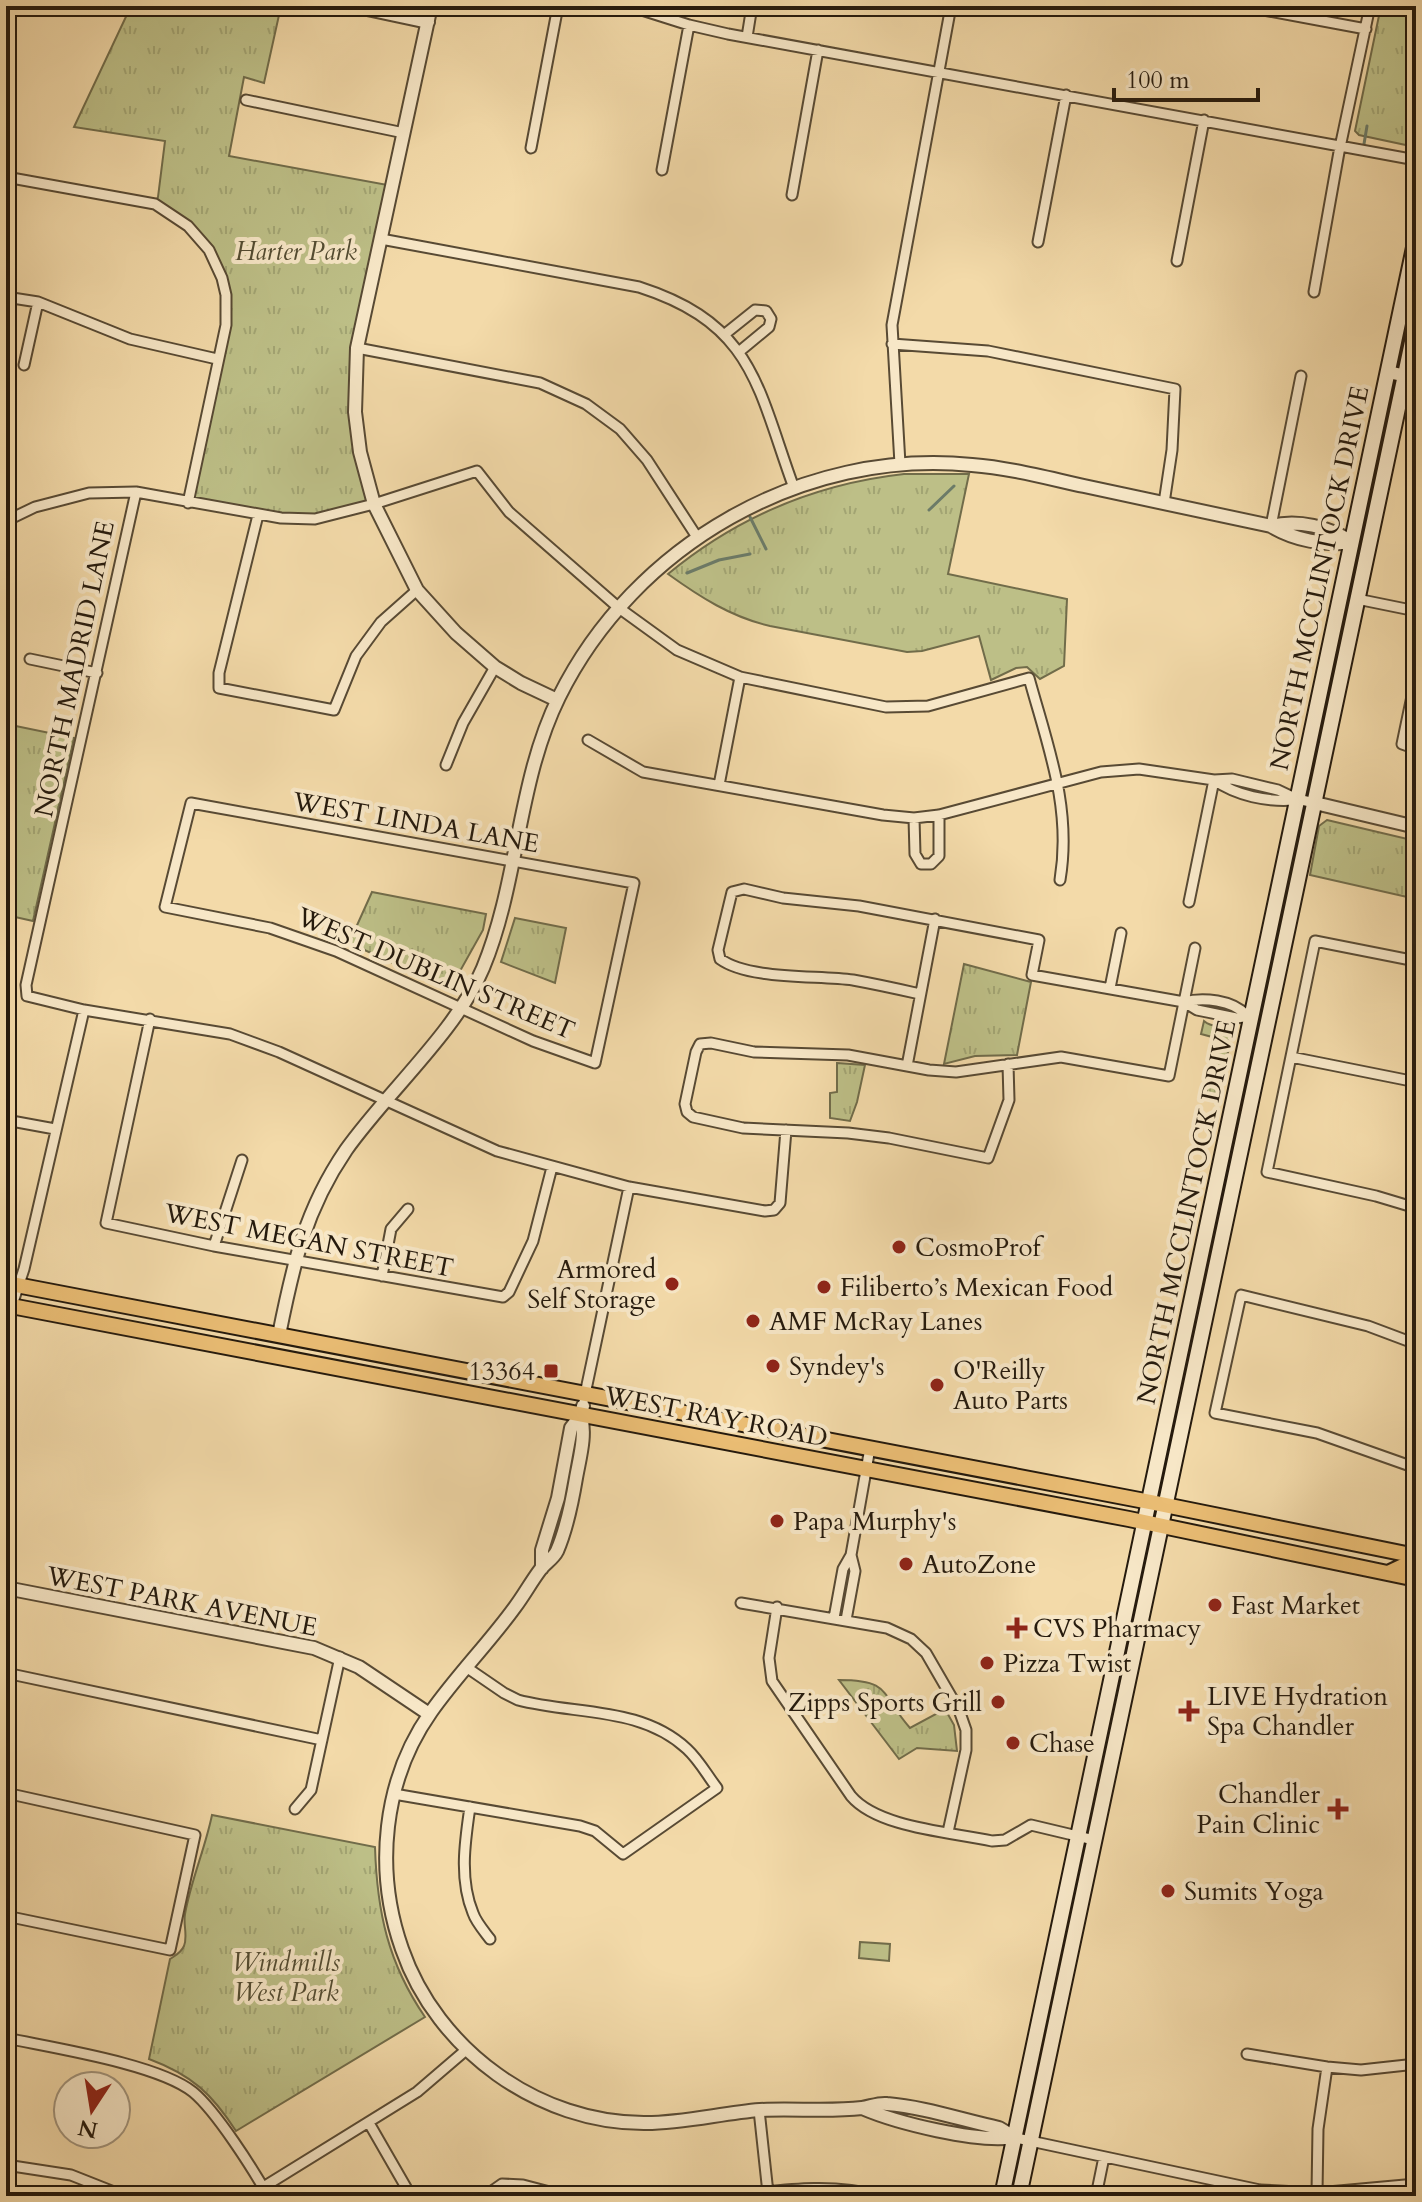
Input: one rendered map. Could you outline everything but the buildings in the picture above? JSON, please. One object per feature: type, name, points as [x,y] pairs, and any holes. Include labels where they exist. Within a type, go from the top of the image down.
[{"type":"main road","name":"NORTH MCCLINTOCK DRIVE","points":[[1019,2196],[1022,2139],[1078,1836],[1146,1523],[1249,1015],[1416,238]]},
{"type":"main road","name":"NORTH MCCLINTOCK DRIVE","points":[[1002,2196],[1022,2139],[1094,1840],[1357,599],[1410,377],[1416,323]]},
{"type":"main road","name":"WEST RAY ROAD","points":[[12,1284],[279,1335],[866,1469],[1416,1579]]},
{"type":"main road","name":"WEST RAY ROAD","points":[[9,1305],[583,1405],[870,1448],[1416,1556]]},
{"type":"main road","points":[[1388,1573],[1405,1565],[1416,1567]]},
{"type":"street","points":[[353,6],[428,22]]},
{"type":"street","points":[[431,6],[357,348],[355,412],[360,452],[374,504],[417,590],[456,633],[495,667],[557,700]]},
{"type":"street","points":[[531,148],[558,6]]},
{"type":"street","points":[[629,6],[689,25],[747,37],[1416,160]]},
{"type":"street","points":[[747,37],[752,6]]},
{"type":"street","points":[[900,464],[892,344],[894,306],[951,6]]},
{"type":"street","points":[[1242,6],[1366,29]]},
{"type":"street","points":[[1314,292],[1340,145],[1370,6]]},
{"type":"street","points":[[662,170],[689,25]]},
{"type":"street","points":[[792,195],[818,50]]},
{"type":"street","points":[[1038,242],[1066,95]]},
{"type":"street","points":[[246,100],[404,133]]},
{"type":"street","points":[[1177,261],[1204,120]]},
{"type":"street","points":[[6,177],[155,204],[188,226],[209,250],[226,295],[226,325],[188,503]]},
{"type":"street","points":[[381,239],[639,287],[707,317],[740,351],[755,379],[794,488]]},
{"type":"street","points":[[6,297],[38,302],[130,339],[217,359]]},
{"type":"street","points":[[24,365],[38,302]]},
{"type":"street","points":[[725,334],[755,310],[766,311],[771,319],[769,327],[740,351]]},
{"type":"street","points":[[892,344],[988,351],[1175,389],[1171,461],[1164,503]]},
{"type":"street","points":[[357,348],[540,383],[586,404],[620,429],[647,460],[697,537]]},
{"type":"street","points":[[1388,372],[1410,377]]},
{"type":"street","points":[[1271,526],[1301,376]]},
{"type":"street","points":[[279,1335],[294,1261],[315,1202],[346,1150],[460,1009],[482,971],[502,914],[530,777],[557,700],[580,658],[619,608],[659,566],[697,537],[743,510],[794,488],[837,475],[900,464],[939,463],[988,467],[1164,503],[1271,526],[1285,534],[1334,545],[1352,542]]},
{"type":"street","points":[[6,521],[35,507],[89,493],[136,492],[258,515],[315,519],[477,471],[509,512],[619,608],[677,650],[740,677],[886,707],[928,706],[1029,678],[1059,783],[1065,829],[1060,880]]},
{"type":"street","name":"NORTH MADRID LANE","points":[[84,1010],[27,996],[26,985],[136,492]]},
{"type":"street","points":[[258,515],[219,673],[219,688],[334,710],[356,656],[381,622],[417,590]]},
{"type":"street","points":[[1357,599],[1416,611]]},
{"type":"street","points":[[30,659],[97,673]]},
{"type":"street","points":[[446,765],[463,723],[495,667]]},
{"type":"street","points":[[719,785],[740,677]]},
{"type":"street","points":[[1416,677],[1402,744],[1416,749]]},
{"type":"street","points":[[588,740],[643,772],[883,815],[914,818],[939,815],[1101,772],[1127,769],[1214,780],[1229,791],[1276,801],[1297,799],[1416,827]]},
{"type":"street","points":[[1189,902],[1214,780]]},
{"type":"street","name":"WEST LINDA LANE","points":[[165,907],[191,803],[634,883],[595,1063]]},
{"type":"street","points":[[914,818],[915,854],[921,864],[931,864],[939,856],[939,815]]},
{"type":"street","points":[[920,994],[852,980],[778,975],[728,965],[720,959],[718,950],[732,892],[744,889],[783,898],[859,906],[1039,940],[1032,975],[1184,1002],[1197,1010],[1236,1018],[1249,1015]]},
{"type":"street","name":"WEST DUBLIN STREET","points":[[165,907],[270,928],[336,951],[533,1041],[595,1063]]},
{"type":"street","points":[[907,1066],[935,919]]},
{"type":"street","points":[[1110,988],[1121,933]]},
{"type":"street","points":[[1416,961],[1315,941],[1267,1172],[1416,1208]]},
{"type":"street","points":[[1008,1064],[1009,1100],[988,1158],[889,1138],[743,1128],[693,1117],[687,1112],[685,1104],[700,1044],[711,1043],[754,1052],[848,1055],[956,1072],[1008,1064],[1061,1057],[1169,1076],[1195,948]]},
{"type":"street","points":[[6,1323],[12,1284],[24,1269],[84,1010],[230,1034],[388,1099],[497,1151],[629,1187],[765,1211],[774,1210],[780,1203],[786,1130]]},
{"type":"street","name":"WEST MEGAN STREET","points":[[150,1019],[106,1223],[294,1261],[494,1298],[503,1297],[509,1292],[533,1241],[552,1167]]},
{"type":"street","points":[[1291,1057],[1416,1082]]},
{"type":"street","points":[[6,1120],[55,1129]]},
{"type":"street","points":[[214,1246],[242,1160]]},
{"type":"street","points":[[629,1187],[583,1405],[571,1428],[556,1508],[542,1550],[542,1568],[502,1625],[429,1714],[407,1754],[394,1794],[386,1852],[386,1877],[393,1923],[402,1952],[424,1996],[466,2050],[534,2097],[610,2120],[668,2122],[759,2110],[862,2108],[884,2103],[999,2128],[1022,2139],[1260,2190],[1317,2193],[1416,2184]]},
{"type":"street","points":[[382,1276],[391,1229],[408,1209]]},
{"type":"street","points":[[1416,1344],[1368,1326],[1241,1295],[1215,1413],[1317,1433],[1416,1468]]},
{"type":"street","points":[[834,1618],[843,1569],[851,1555],[870,1448]]},
{"type":"street","points":[[846,1620],[855,1571],[851,1555]]},
{"type":"street","name":"WEST PARK AVENUE","points":[[6,1588],[287,1642],[340,1657],[429,1714]]},
{"type":"street","points":[[741,1603],[777,1607],[895,1631],[917,1643],[931,1659],[959,1710],[966,1730],[966,1750],[948,1832]]},
{"type":"street","points":[[777,1607],[769,1658],[772,1681],[851,1796],[867,1811],[879,1817],[999,1841],[1031,1825],[1094,1840]]},
{"type":"street","points":[[295,1809],[311,1790],[340,1657]]},
{"type":"street","points":[[394,1794],[580,1826],[595,1831],[623,1854],[717,1788],[693,1755],[669,1735],[652,1726],[621,1716],[518,1700],[466,1667]]},
{"type":"street","points":[[6,1673],[322,1740]]},
{"type":"street","points":[[6,1793],[195,1835],[170,1950],[6,1916]]},
{"type":"street","points":[[470,1807],[464,1852],[467,1886],[473,1913],[490,1939]]},
{"type":"street","points":[[6,2038],[130,2066],[192,2091],[211,2110],[266,2192]]},
{"type":"street","points":[[249,2196],[266,2192],[431,2082],[466,2050]]},
{"type":"street","points":[[1247,2054],[1361,2070],[1416,2064]]},
{"type":"street","points":[[1317,2193],[1318,2129],[1327,2067]]},
{"type":"street","points":[[759,2110],[768,2193]]},
{"type":"street","points":[[369,2123],[411,2196]]},
{"type":"street","points":[[1096,2196],[1104,2157]]},
{"type":"street","points":[[6,2165],[71,2175],[119,2196]]},
{"type":"street","points":[[485,2196],[502,2184],[523,2185],[565,2196]]},
{"type":"street","points":[[727,2196],[827,2189],[879,2196]]},
{"type":"green space","name":"Harter Park","points":[[131,6],[281,6],[264,83],[244,77],[229,156],[393,186],[360,331],[355,412],[374,504],[315,519],[188,503],[226,325],[222,278],[188,226],[155,204],[165,141],[74,127]]},
{"type":"green space","points":[[1381,6],[1416,6],[1415,147],[1359,135],[1355,131]]},
{"type":"green space","points":[[904,474],[969,474],[948,574],[1067,599],[1064,666],[1040,679],[1027,667],[1016,668],[991,680],[979,636],[907,652],[770,626],[716,605],[668,574],[721,536],[778,506],[839,486]]},
{"type":"green space","points":[[6,724],[74,738],[33,921],[6,915]]},
{"type":"green space","points":[[1327,820],[1416,841],[1416,899],[1310,875],[1319,826]]},
{"type":"green space","points":[[372,892],[486,914],[483,930],[450,989],[349,943]]},
{"type":"green space","points":[[515,918],[566,928],[555,983],[501,962]]},
{"type":"green space","points":[[964,964],[1031,982],[1017,1055],[975,1056],[944,1064]]},
{"type":"green space","points":[[1204,1021],[1214,1026],[1232,1024],[1234,1031],[1222,1065],[1217,1100],[1213,1101],[1207,1096],[1207,1080],[1218,1044],[1212,1037],[1201,1034]]},
{"type":"green space","points":[[837,1063],[865,1065],[850,1121],[830,1118],[830,1093],[837,1092]]},
{"type":"green space","points":[[839,1680],[877,1686],[910,1728],[945,1709],[954,1725],[957,1751],[917,1748],[899,1759]]},
{"type":"green space","name":"Windmills West Park","points":[[212,1815],[375,1847],[378,1893],[393,1957],[425,2017],[236,2131],[200,2087],[149,2059],[170,1959],[185,1942],[188,1901]]},
{"type":"green space","points":[[860,1942],[890,1944],[889,1961],[859,1958]]},
{"type":"waterway","points":[[1363,150],[1367,126]]},
{"type":"waterway","points":[[929,510],[954,486]]},
{"type":"waterway","points":[[750,517],[766,549]]},
{"type":"waterway","points":[[687,573],[719,560],[750,554]]},
{"type":"place","name":"CosmoProf","points":[[899,1247]]},
{"type":"place","name":"Armored Self Storage","points":[[672,1284]]},
{"type":"place","name":"Filiberto’s Mexican Food","points":[[824,1287]]},
{"type":"place","name":"AMF McRay Lanes","points":[[753,1321]]},
{"type":"place","name":"Syndey's","points":[[773,1366]]},
{"type":"place","name":"13364","points":[[551,1371]]},
{"type":"place","name":"O'Reilly Auto Parts","points":[[937,1385]]},
{"type":"place","name":"Papa Murphy's","points":[[777,1521]]},
{"type":"place","name":"AutoZone","points":[[906,1564]]},
{"type":"place","name":"Fast Market","points":[[1215,1605]]},
{"type":"place","name":"CVS Pharmacy","points":[[1017,1628]]},
{"type":"place","name":"Pizza Twist","points":[[987,1663]]},
{"type":"place","name":"Zipps Sports Grill","points":[[998,1702]]},
{"type":"place","name":"LIVE Hydration Spa Chandler","points":[[1189,1711]]},
{"type":"place","name":"Chase","points":[[1013,1743]]},
{"type":"place","name":"Chandler Pain Clinic","points":[[1338,1809]]},
{"type":"place","name":"Sumits Yoga","points":[[1168,1891]]}]
